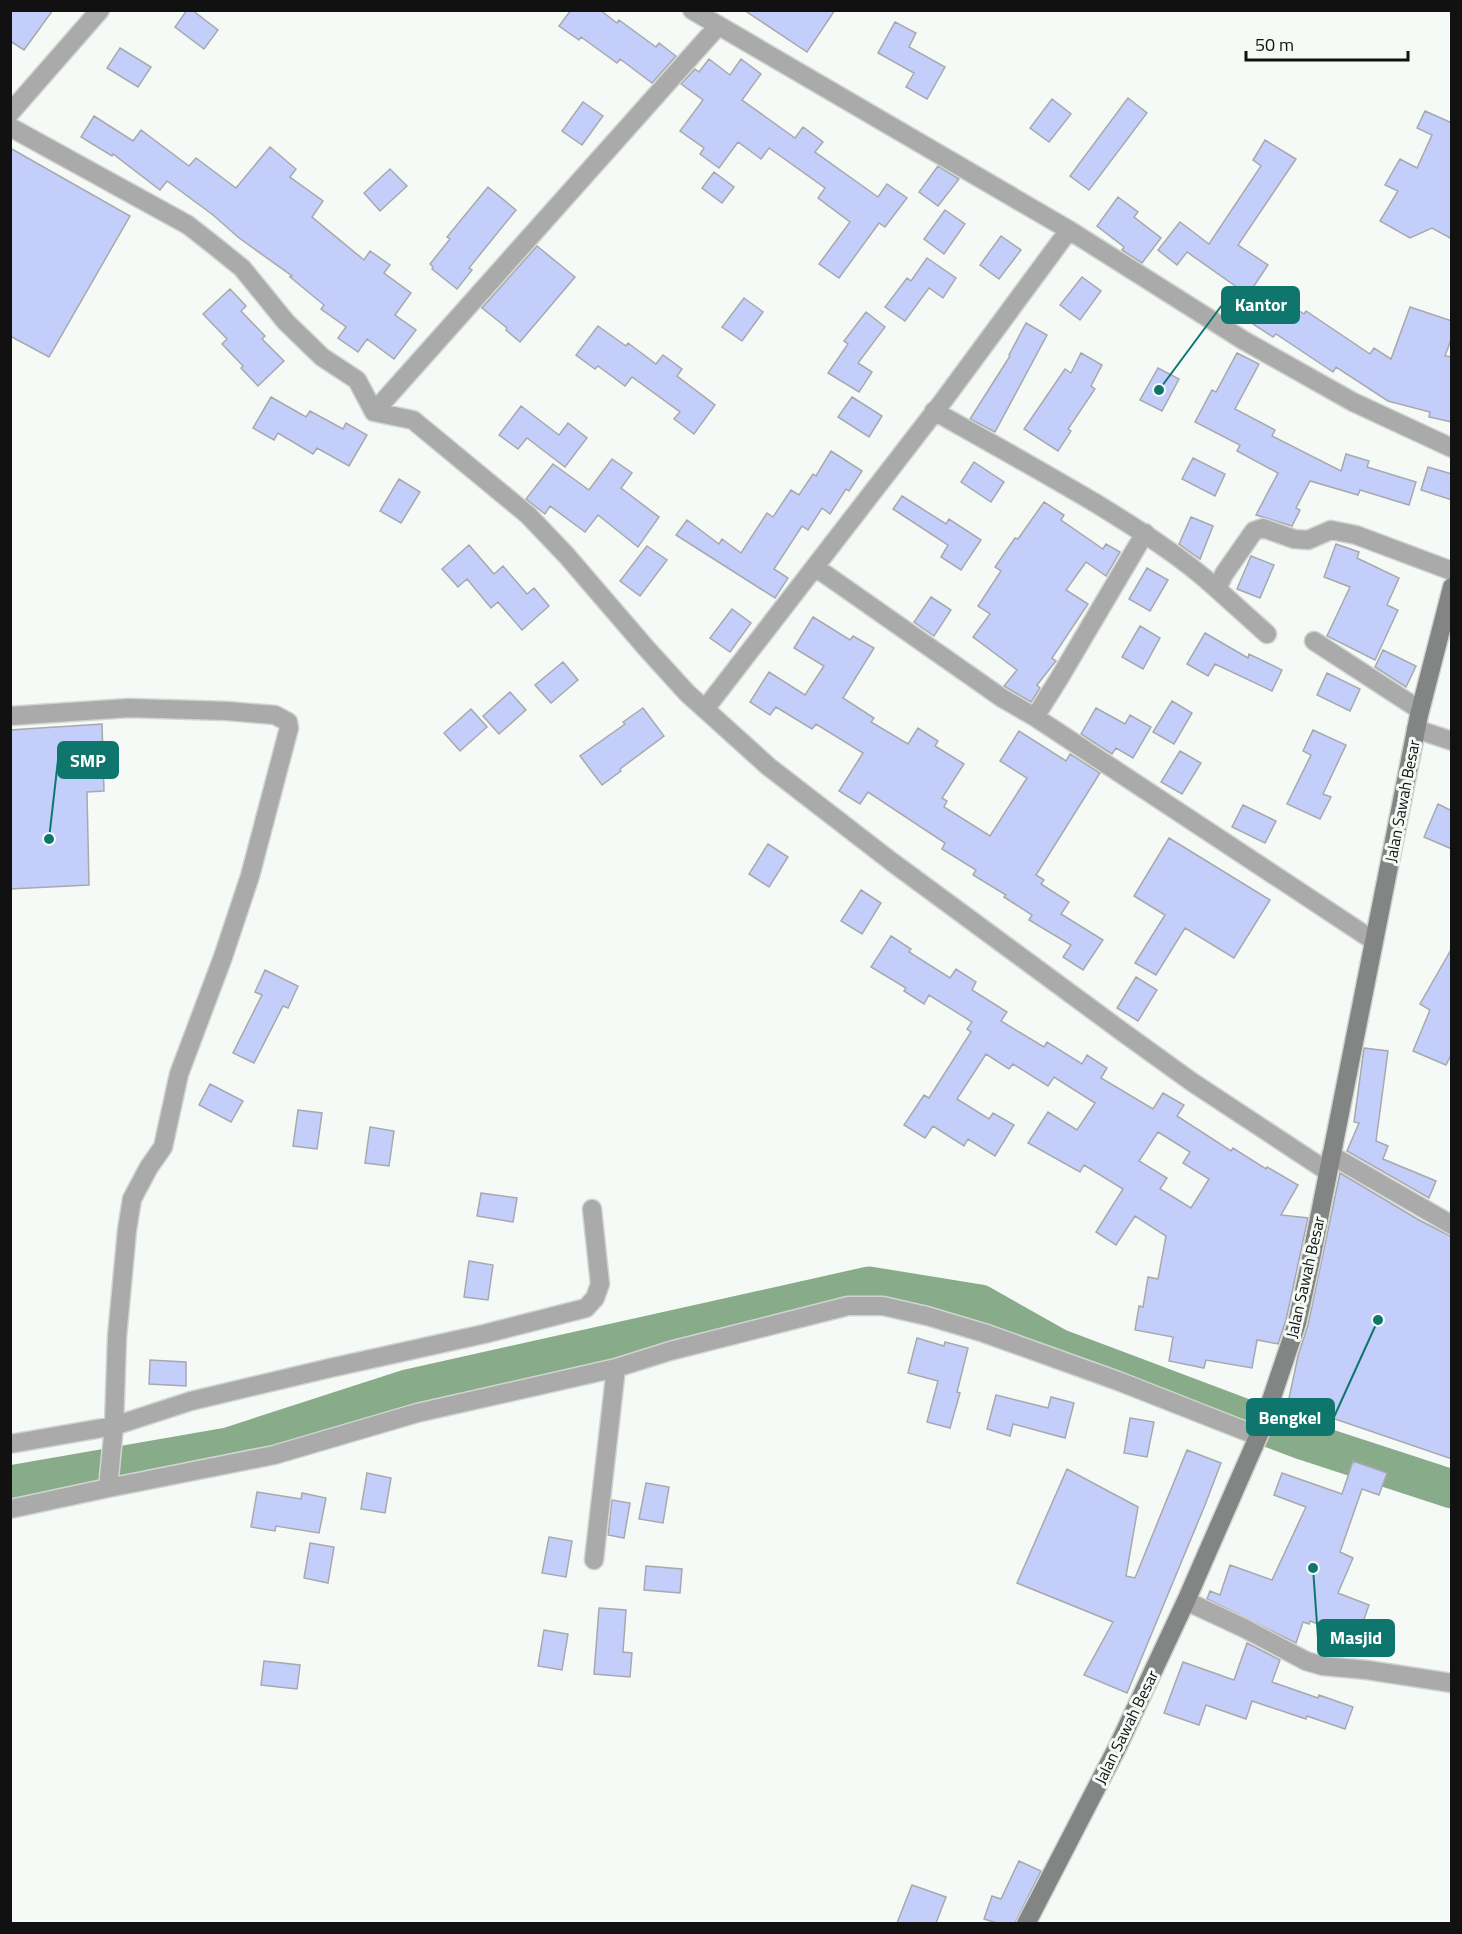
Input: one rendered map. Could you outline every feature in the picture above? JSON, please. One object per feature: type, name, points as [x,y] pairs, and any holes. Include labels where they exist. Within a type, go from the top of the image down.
[{"type":"main road","name":"Jalan Sawah Besar","points":[[1026,1923],[1117,1748],[1186,1600],[1260,1433],[1276,1386],[1296,1323],[1310,1264],[1416,729],[1452,587]]},
{"type":"street","points":[[10,113],[100,10]]},
{"type":"street","points":[[692,10],[1069,230],[1243,340],[1353,402],[1452,448]]},
{"type":"street","points":[[374,412],[718,26]]},
{"type":"street","points":[[10,127],[188,225],[242,268],[286,322],[322,357],[357,380],[374,412]]},
{"type":"street","points":[[705,709],[950,392],[1069,230]]},
{"type":"street","points":[[934,411],[1145,533],[1204,577],[1267,634]]},
{"type":"street","points":[[374,412],[413,420],[528,515],[687,693],[769,767],[892,862],[1182,1075],[1329,1163],[1452,1224]]},
{"type":"street","points":[[1217,589],[1224,574],[1254,531],[1263,528],[1294,539],[1308,540],[1331,531],[1356,536],[1452,571]]},
{"type":"street","points":[[1035,717],[1145,533]]},
{"type":"street","points":[[815,567],[1002,698],[1035,717],[1374,941]]},
{"type":"street","points":[[1314,641],[1420,710]]},
{"type":"street","points":[[10,716],[129,708],[228,711],[275,715],[288,722],[289,728],[250,876],[223,957],[179,1074],[163,1147],[132,1199],[126,1230],[117,1337],[109,1482]]},
{"type":"street","points":[[1416,729],[1452,741]]},
{"type":"street","points":[[10,1444],[113,1434],[191,1401],[484,1334],[586,1308],[595,1298],[600,1284],[592,1209]]},
{"type":"street","points":[[10,1509],[109,1482],[274,1455],[417,1413],[615,1368],[670,1351],[848,1306],[883,1306],[984,1333],[1260,1433]]},
{"type":"street","points":[[594,1560],[615,1368]]},
{"type":"street","points":[[1186,1600],[1297,1657],[1323,1666],[1452,1683]]},
{"type":"building","points":[[10,10],[53,10],[24,50],[10,41]]},
{"type":"building","points":[[187,10],[192,10],[218,30],[204,49],[175,27]]},
{"type":"building","points":[[571,10],[600,10],[617,23],[619,20],[656,47],[659,43],[676,56],[652,83],[620,59],[617,63],[581,37],[579,40],[559,26]]},
{"type":"building","points":[[744,10],[835,10],[807,52]]},
{"type":"building","points":[[895,22],[916,33],[909,47],[945,67],[927,99],[906,87],[914,73],[878,53]]},
{"type":"building","points":[[120,48],[151,67],[138,87],[107,68]]},
{"type":"building","points":[[709,59],[730,75],[741,59],[761,74],[742,100],[795,138],[803,127],[823,142],[815,152],[878,197],[887,184],[907,198],[885,227],[879,223],[839,278],[819,264],[850,222],[818,198],[825,188],[769,148],[761,159],[738,142],[719,168],[700,154],[704,148],[680,131],[703,100],[681,84],[695,69],[699,72]]},
{"type":"building","points":[[1128,98],[1147,113],[1089,190],[1070,176]]},
{"type":"building","points":[[1052,99],[1071,114],[1049,142],[1030,128]]},
{"type":"building","points":[[583,102],[603,116],[582,145],[562,131]]},
{"type":"building","points":[[1425,111],[1452,123],[1452,239],[1432,228],[1410,238],[1380,221],[1398,191],[1385,185],[1400,159],[1417,168],[1432,135],[1417,128]]},
{"type":"building","points":[[94,116],[133,141],[141,130],[189,166],[196,158],[236,188],[270,147],[296,169],[290,177],[323,201],[312,217],[364,260],[370,251],[390,265],[384,273],[411,293],[395,315],[416,330],[394,359],[367,339],[358,352],[338,338],[346,327],[321,309],[324,305],[290,277],[292,276],[239,238],[213,215],[167,181],[160,190],[113,154],[112,156],[81,137]]},
{"type":"building","points":[[1265,140],[1296,159],[1238,245],[1268,265],[1248,295],[1187,252],[1177,265],[1158,250],[1180,222],[1209,244],[1261,166],[1253,160]]},
{"type":"building","points":[[10,148],[130,216],[49,357],[10,336]]},
{"type":"building","points":[[938,166],[959,179],[938,206],[919,192]]},
{"type":"building","points":[[390,169],[407,186],[380,211],[364,193]]},
{"type":"building","points":[[714,172],[734,187],[722,203],[702,188]]},
{"type":"building","points":[[488,187],[516,210],[469,268],[472,270],[457,289],[432,269],[430,264],[450,239],[447,237]]},
{"type":"building","points":[[1118,197],[1138,212],[1134,217],[1161,238],[1142,263],[1122,250],[1124,247],[1097,226]]},
{"type":"building","points":[[945,210],[965,224],[944,254],[924,239]]},
{"type":"building","points":[[1001,236],[1021,250],[999,279],[980,265]]},
{"type":"building","points":[[537,246],[575,277],[520,342],[482,308]]},
{"type":"building","points":[[927,258],[956,278],[943,298],[929,288],[905,321],[885,307],[907,278],[911,281]]},
{"type":"building","points":[[1082,277],[1101,291],[1080,320],[1060,305]]},
{"type":"building","points":[[230,289],[246,306],[241,311],[265,336],[262,339],[284,361],[258,386],[222,344],[227,339],[203,314]]},
{"type":"building","points":[[1274,294],[1304,314],[1306,311],[1370,354],[1374,348],[1391,359],[1410,307],[1452,321],[1452,337],[1445,356],[1452,357],[1452,422],[1429,417],[1430,412],[1388,401],[1336,367],[1333,372],[1276,334],[1273,337],[1253,324]]},
{"type":"building","points":[[744,298],[763,312],[742,341],[722,327]]},
{"type":"building","points":[[866,312],[885,327],[858,363],[872,372],[859,392],[828,373],[848,344],[844,341]]},
{"type":"building","points":[[1026,323],[1047,335],[995,432],[970,419],[1010,356]]},
{"type":"building","points":[[598,326],[626,346],[628,343],[656,364],[663,355],[682,369],[677,376],[715,405],[694,434],[674,419],[680,412],[632,377],[625,386],[598,366],[595,369],[576,355]]},
{"type":"building","points":[[1081,353],[1102,365],[1091,386],[1095,389],[1068,429],[1071,431],[1058,451],[1024,429],[1065,369],[1071,373]]},
{"type":"building","points":[[1237,353],[1259,364],[1235,409],[1275,430],[1272,436],[1341,471],[1346,454],[1369,461],[1367,467],[1416,482],[1409,505],[1360,490],[1358,495],[1310,481],[1296,508],[1300,510],[1292,526],[1256,515],[1278,473],[1237,451],[1240,445],[1195,422],[1212,390],[1216,392]]},
{"type":"building","points":[[1158,368],[1179,379],[1162,411],[1140,400]]},
{"type":"building","points":[[271,397],[306,417],[310,411],[343,429],[346,423],[367,435],[349,466],[317,448],[313,454],[278,433],[274,440],[253,428]]},
{"type":"building","points":[[852,397],[882,416],[869,437],[838,417]]},
{"type":"building","points":[[521,406],[559,435],[568,423],[587,438],[565,467],[527,438],[518,449],[499,435]]},
{"type":"building","points":[[831,451],[862,471],[849,491],[846,489],[830,514],[822,508],[808,530],[802,526],[774,569],[788,578],[775,598],[676,535],[687,520],[719,544],[722,539],[741,553],[767,513],[773,517],[791,490],[799,495],[813,474],[816,476]]},
{"type":"building","points":[[1193,458],[1225,474],[1215,496],[1182,479]]},
{"type":"building","points":[[612,459],[632,473],[621,488],[659,517],[638,547],[598,515],[585,532],[550,506],[545,514],[526,499],[553,464],[589,490]]},
{"type":"building","points":[[974,462],[1004,482],[991,502],[961,482]]},
{"type":"building","points":[[1428,467],[1452,474],[1452,500],[1421,490]]},
{"type":"building","points":[[399,479],[420,492],[401,523],[380,511]]},
{"type":"building","points":[[902,496],[946,524],[949,519],[981,540],[961,570],[941,557],[948,545],[893,509]]},
{"type":"building","points":[[1044,502],[1064,515],[1061,520],[1103,549],[1106,544],[1120,552],[1106,576],[1086,562],[1066,590],[1088,604],[1052,658],[1056,661],[1037,685],[1040,688],[1031,702],[1004,686],[1017,670],[973,637],[990,614],[978,606],[1001,571],[995,567]]},
{"type":"building","points":[[1191,517],[1213,526],[1200,559],[1179,544]]},
{"type":"building","points":[[1336,544],[1359,552],[1357,558],[1399,578],[1387,605],[1398,610],[1375,660],[1327,636],[1350,587],[1324,577]]},
{"type":"building","points":[[469,545],[494,574],[503,566],[527,594],[534,588],[549,606],[522,630],[498,602],[491,608],[467,579],[458,587],[442,569]]},
{"type":"building","points":[[647,546],[667,560],[640,596],[620,581]]},
{"type":"building","points":[[1251,556],[1274,565],[1260,598],[1237,589]]},
{"type":"building","points":[[1147,568],[1168,580],[1150,611],[1129,599]]},
{"type":"building","points":[[931,597],[951,610],[934,636],[914,622]]},
{"type":"building","points":[[732,609],[751,623],[730,652],[710,638]]},
{"type":"building","points":[[813,617],[850,640],[853,636],[874,648],[843,698],[874,718],[871,722],[908,744],[918,728],[938,741],[935,746],[964,764],[942,798],[947,801],[944,807],[990,836],[1027,778],[1000,761],[1019,731],[1066,761],[1070,754],[1100,773],[1036,875],[1044,880],[1041,884],[1069,902],[1061,914],[1103,940],[1083,970],[1063,957],[1071,945],[1029,920],[1032,915],[1004,897],[1006,895],[973,875],[976,870],[942,849],[945,843],[868,792],[860,804],[839,791],[863,753],[816,724],[812,729],[776,707],[770,715],[750,702],[769,672],[805,695],[824,666],[794,648]]},
{"type":"building","points":[[1140,626],[1160,638],[1143,669],[1122,657]]},
{"type":"building","points":[[1205,633],[1248,658],[1249,654],[1282,670],[1272,691],[1215,664],[1208,676],[1187,664]]},
{"type":"building","points":[[1383,650],[1416,666],[1406,687],[1375,667]]},
{"type":"building","points":[[563,662],[578,680],[551,703],[535,685]]},
{"type":"building","points":[[1327,673],[1360,689],[1350,711],[1317,695]]},
{"type":"building","points":[[510,692],[526,710],[499,734],[483,716]]},
{"type":"building","points":[[1172,701],[1192,713],[1174,744],[1153,732]]},
{"type":"building","points":[[643,708],[664,736],[602,785],[580,756],[625,724],[623,722]]},
{"type":"building","points":[[1096,708],[1125,724],[1130,715],[1151,727],[1133,758],[1116,748],[1112,754],[1081,734]]},
{"type":"building","points":[[471,709],[487,727],[460,751],[444,733]]},
{"type":"building","points":[[102,724],[104,791],[87,792],[89,885],[10,889],[10,730]]},
{"type":"building","points":[[1313,730],[1346,745],[1323,794],[1331,797],[1320,819],[1287,804],[1311,755],[1303,751]]},
{"type":"building","points":[[1180,751],[1201,763],[1182,794],[1161,782]]},
{"type":"building","points":[[1438,804],[1452,811],[1452,849],[1424,837]]},
{"type":"building","points":[[1243,805],[1276,821],[1265,843],[1232,827]]},
{"type":"building","points":[[1169,838],[1270,900],[1234,958],[1185,928],[1156,975],[1135,963],[1165,915],[1134,896]]},
{"type":"building","points":[[768,844],[788,857],[769,887],[749,874]]},
{"type":"building","points":[[861,890],[881,903],[862,934],[841,921]]},
{"type":"building","points":[[891,936],[911,949],[909,952],[950,978],[956,969],[976,982],[972,990],[1007,1012],[1001,1021],[1044,1047],[1047,1042],[1082,1064],[1087,1055],[1107,1068],[1101,1078],[1153,1109],[1163,1093],[1184,1105],[1177,1116],[1231,1151],[1233,1148],[1266,1169],[1267,1167],[1298,1185],[1281,1215],[1308,1218],[1286,1320],[1278,1344],[1257,1340],[1252,1368],[1206,1360],[1204,1368],[1169,1361],[1173,1337],[1135,1330],[1139,1306],[1143,1307],[1148,1277],[1158,1279],[1166,1236],[1135,1216],[1116,1245],[1096,1232],[1123,1189],[1084,1165],[1080,1172],[1028,1143],[1048,1112],[1077,1130],[1095,1103],[1054,1077],[1048,1086],[1013,1064],[1009,1069],[986,1054],[957,1099],[989,1119],[993,1113],[1014,1125],[995,1156],[968,1139],[964,1146],[933,1126],[925,1138],[904,1125],[924,1095],[929,1098],[971,1032],[967,1029],[972,1022],[929,995],[924,1004],[904,991],[906,988],[871,967]],"holes":[[[1158,1132],[1190,1152],[1183,1163],[1209,1179],[1191,1208],[1160,1189],[1167,1178],[1139,1161]]]},
{"type":"building","points":[[1452,948],[1452,1053],[1446,1065],[1413,1051],[1430,1010],[1420,1004]]},
{"type":"building","points":[[265,970],[298,986],[288,1008],[283,1006],[254,1063],[233,1053],[262,995],[255,992]]},
{"type":"building","points":[[1136,977],[1157,990],[1138,1021],[1117,1008]]},
{"type":"building","points":[[1364,1048],[1388,1051],[1376,1141],[1388,1146],[1383,1159],[1436,1181],[1429,1198],[1347,1151],[1359,1123],[1354,1122]]},
{"type":"building","points":[[210,1084],[243,1101],[231,1122],[199,1105]]},
{"type":"building","points":[[298,1110],[322,1113],[317,1149],[293,1146]]},
{"type":"building","points":[[370,1127],[394,1131],[389,1166],[365,1163]]},
{"type":"building","points":[[1340,1173],[1452,1237],[1452,1459],[1288,1403],[1298,1356],[1308,1325]]},
{"type":"building","points":[[481,1193],[517,1198],[513,1222],[477,1216]]},
{"type":"building","points":[[469,1261],[493,1265],[488,1300],[464,1297]]},
{"type":"building","points":[[917,1338],[944,1346],[945,1342],[968,1348],[957,1392],[960,1393],[950,1428],[927,1422],[938,1381],[908,1373]]},
{"type":"building","points":[[150,1360],[186,1362],[186,1386],[149,1384]]},
{"type":"building","points":[[996,1395],[1048,1408],[1051,1397],[1074,1403],[1065,1438],[1013,1424],[1010,1436],[987,1429]]},
{"type":"building","points":[[1130,1418],[1154,1422],[1147,1457],[1124,1453]]},
{"type":"building","points":[[1187,1450],[1221,1463],[1127,1693],[1084,1675],[1113,1622],[1017,1583],[1067,1469],[1138,1507],[1126,1576],[1135,1578]]},
{"type":"building","points":[[1353,1461],[1387,1473],[1379,1495],[1362,1489],[1340,1552],[1353,1558],[1338,1593],[1369,1605],[1357,1639],[1310,1621],[1309,1624],[1303,1622],[1296,1643],[1207,1599],[1210,1591],[1220,1595],[1230,1565],[1272,1580],[1306,1507],[1274,1495],[1282,1473],[1342,1494]]},
{"type":"building","points":[[367,1473],[391,1478],[385,1513],[361,1509]]},
{"type":"building","points":[[646,1483],[669,1487],[663,1523],[639,1519]]},
{"type":"building","points":[[257,1492],[301,1499],[302,1493],[326,1498],[319,1533],[276,1526],[275,1531],[251,1527]]},
{"type":"building","points":[[612,1500],[630,1503],[624,1538],[608,1535]]},
{"type":"building","points":[[549,1537],[572,1541],[566,1577],[542,1573]]},
{"type":"building","points":[[310,1543],[334,1547],[328,1583],[304,1578]]},
{"type":"building","points":[[646,1566],[682,1569],[680,1593],[644,1590]]},
{"type":"building","points":[[599,1608],[626,1610],[623,1652],[632,1653],[630,1677],[594,1674]]},
{"type":"building","points":[[544,1630],[568,1634],[562,1670],[538,1666]]},
{"type":"building","points":[[1247,1643],[1280,1660],[1272,1682],[1353,1707],[1345,1729],[1252,1701],[1246,1719],[1206,1705],[1199,1725],[1164,1713],[1183,1662],[1234,1680]]},
{"type":"building","points":[[264,1661],[300,1665],[297,1689],[261,1685]]},
{"type":"building","points":[[1019,1861],[1041,1871],[1015,1923],[997,1923],[984,1919],[992,1896],[1001,1899]]},
{"type":"building","points":[[912,1885],[946,1897],[936,1923],[897,1923]]},
{"type":"waterway","points":[[10,1485],[228,1447],[407,1389],[869,1286],[980,1304],[1058,1348],[1302,1440],[1452,1489]]},
{"type":"place","name":"Kantor","points":[[1159,390]]},
{"type":"place","name":"SMP","points":[[49,839]]},
{"type":"place","name":"Bengkel","points":[[1378,1320]]},
{"type":"place","name":"Masjid","points":[[1313,1568]]}]
